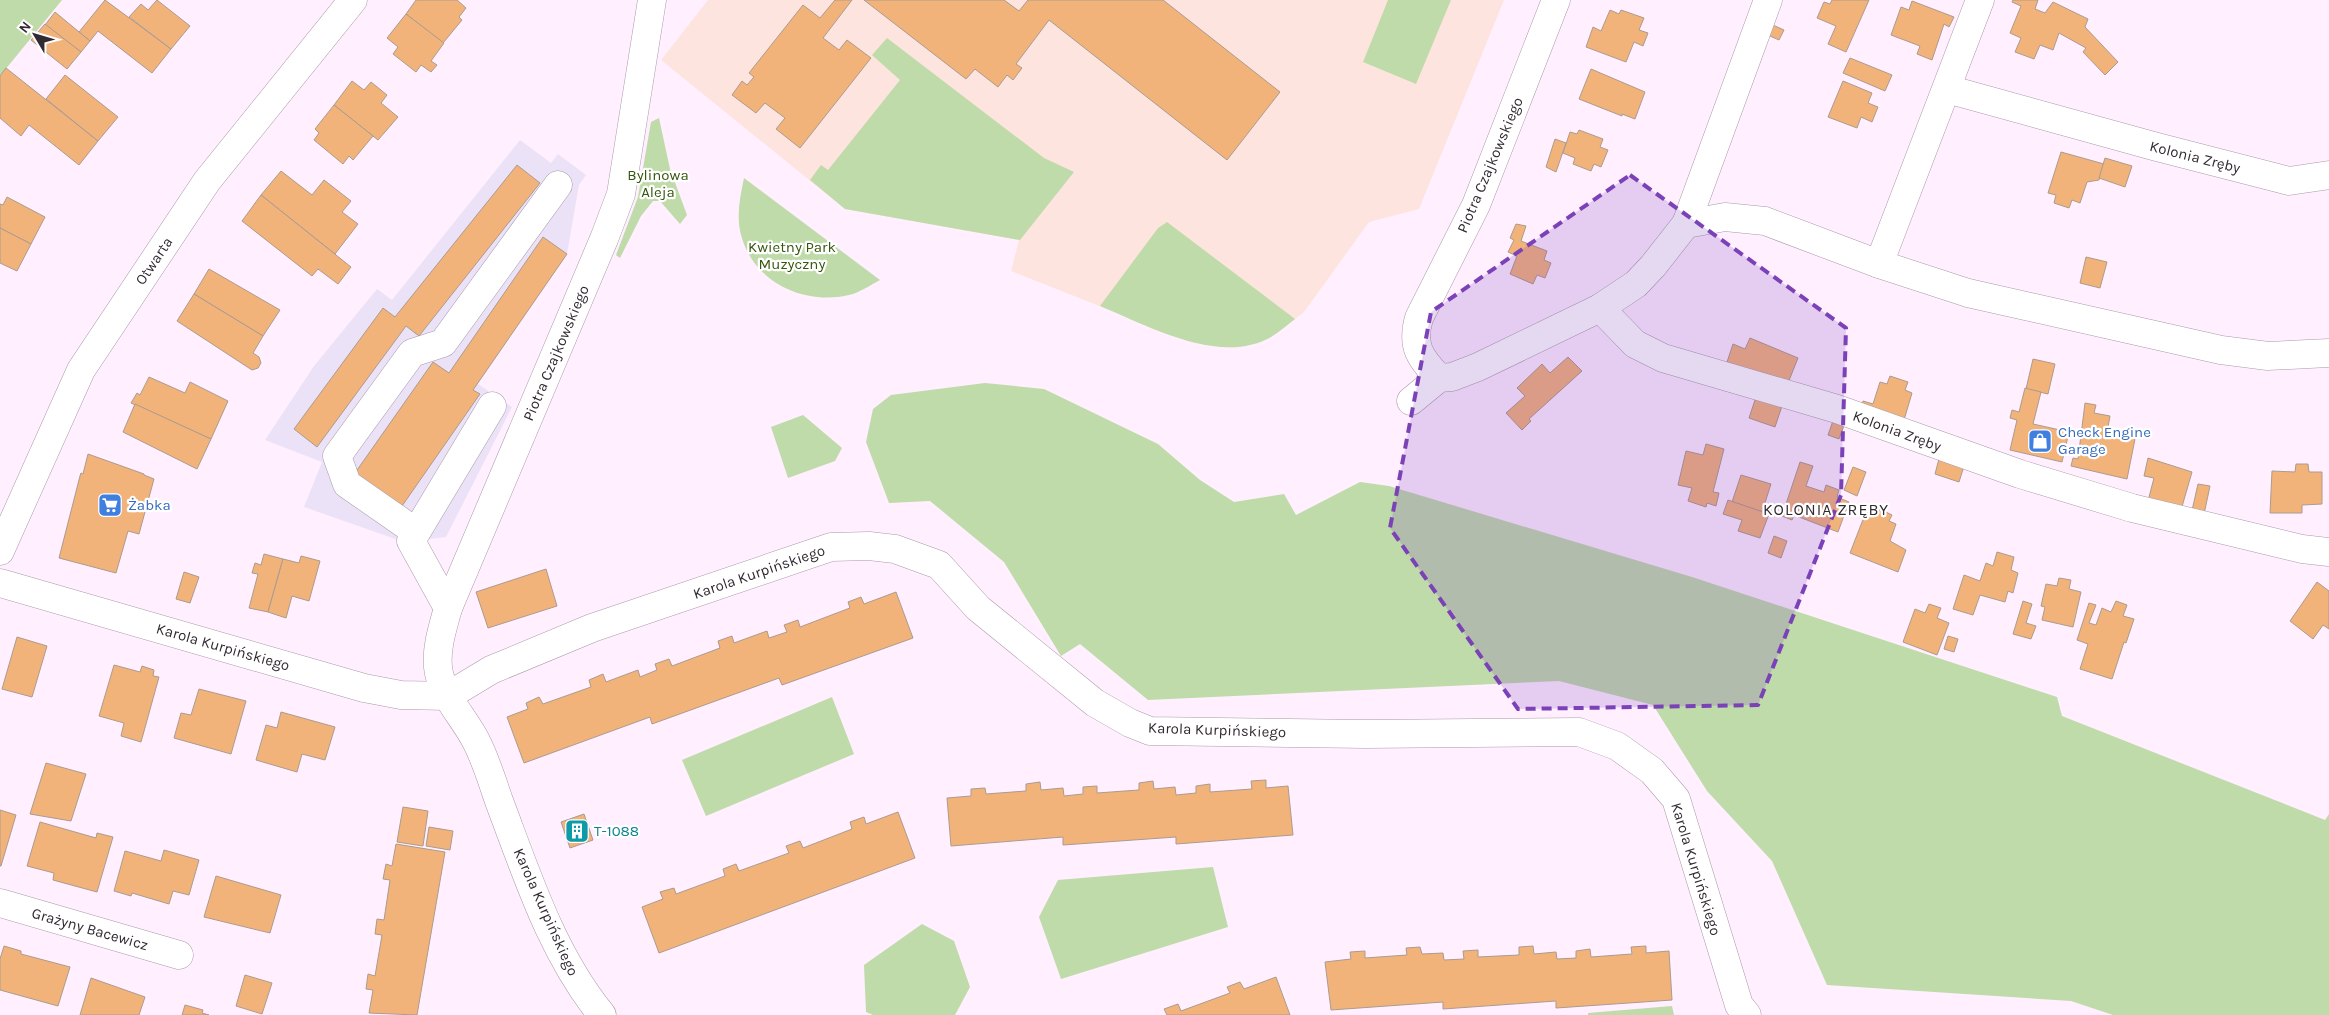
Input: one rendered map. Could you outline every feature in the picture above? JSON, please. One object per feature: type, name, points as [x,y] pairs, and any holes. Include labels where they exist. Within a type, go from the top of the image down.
[{"type":"street","name":"Otwarta","points":[[0,551],[81,370],[207,181],[353,0]]},
{"type":"street","name":"Piotra Czajkowskiego","points":[[448,696],[438,667],[440,638],[448,608],[604,239],[620,194],[652,0]]},
{"type":"street","name":"Piotra Czajkowskiego","points":[[1439,378],[1424,363],[1417,349],[1415,331],[1419,318],[1476,205],[1556,0]]},
{"type":"street","points":[[1411,401],[1439,378],[1452,378],[1478,367],[1600,308],[1636,284],[1654,266],[1686,224],[1768,0]]},
{"type":"street","points":[[1879,264],[1948,88],[1980,0]]},
{"type":"street","name":"Kolonia Zręby","points":[[1948,88],[2157,147],[2289,181],[2329,175]]},
{"type":"street","points":[[416,532],[347,484],[337,456],[412,353],[443,344],[558,185]]},
{"type":"street","points":[[1686,224],[1725,217],[1766,220],[1879,264],[1968,293],[2221,350],[2268,356],[2329,354]]},
{"type":"street","name":"Kolonia Zręby","points":[[1600,308],[1635,344],[1663,358],[1837,409],[2020,474],[2132,508],[2302,549],[2329,552]]},
{"type":"street","points":[[448,608],[411,541],[492,406]]},
{"type":"street","name":"Karola Kurpińskiego","points":[[0,583],[364,688],[401,695],[448,696],[491,670],[592,628],[831,547],[868,546],[895,549],[939,565],[978,608],[1095,703],[1130,723],[1150,730],[1366,734],[1579,732],[1617,746],[1652,771],[1676,799],[1738,1005],[1747,1015]]},
{"type":"street","name":"Karola Kurpińskiego","points":[[448,696],[477,741],[522,862],[565,961],[578,983],[602,1015]]},
{"type":"street","name":"Grażyny Bacewicz","points":[[0,903],[179,955]]},
{"type":"highlighted area","points":[[1630,175],[1846,328],[1841,495],[1758,705],[1518,709],[1390,528],[1431,312]]},
{"type":"shaded area","points":[[708,0],[1504,0],[1419,209],[1369,222],[1304,312],[1270,338],[1235,348],[1193,343],[1011,271],[1019,240],[845,209],[661,60]]},
{"type":"shaded area","points":[[520,140],[551,163],[558,154],[586,175],[579,185],[567,254],[478,384],[512,407],[446,537],[404,542],[304,507],[322,462],[265,440],[314,366],[377,289],[392,300]]},
{"type":"green space","points":[[0,0],[62,0],[0,76]]},
{"type":"green space","points":[[1388,0],[1451,0],[1416,84],[1363,62]]},
{"type":"green space","points":[[887,38],[1044,158],[1074,172],[1020,240],[845,209],[810,180],[821,165],[828,170],[900,80],[872,55]]},
{"type":"green space","name":"Bylinowa Aleja","points":[[659,118],[670,169],[687,215],[680,224],[660,201],[653,201],[641,216],[620,258],[616,255],[638,197],[651,122]]},
{"type":"green space","name":"Kwietny Park Muzyczny","points":[[744,178],[880,280],[853,294],[836,297],[818,297],[801,294],[785,288],[770,279],[758,267],[748,252],[741,235],[739,214]]},
{"type":"green space","points":[[1167,222],[1295,319],[1271,337],[1251,345],[1230,347],[1184,340],[1100,306],[1158,228]]},
{"type":"green space","points":[[985,383],[1044,389],[1158,444],[1200,480],[1234,502],[1284,494],[1296,515],[1360,482],[1389,486],[1692,577],[2057,697],[2062,716],[2325,820],[2329,814],[2329,1015],[2113,1015],[2071,1001],[1827,985],[1772,861],[1707,791],[1653,705],[1559,681],[1148,700],[1080,644],[1061,656],[1004,562],[930,501],[889,503],[866,442],[873,409],[891,395]]},
{"type":"green space","points":[[803,415],[842,448],[835,461],[788,478],[771,427]]},
{"type":"green space","points":[[832,697],[854,754],[706,816],[682,760]]},
{"type":"green space","points":[[1213,867],[1228,927],[1061,979],[1039,917],[1058,880]]},
{"type":"green space","points":[[922,924],[954,941],[970,987],[955,1015],[873,1015],[866,1012],[864,965]]},
{"type":"green space","points":[[1672,1006],[1674,1015],[1588,1015],[1588,1013]]},
{"type":"building","points":[[105,0],[171,49],[152,73],[98,31],[90,41],[79,32]]},
{"type":"building","points":[[157,0],[190,26],[171,49],[129,17],[141,4],[148,10]]},
{"type":"building","points":[[416,0],[457,0],[466,8],[459,17],[462,20],[443,43],[406,14]]},
{"type":"building","points":[[835,0],[852,0],[823,38],[839,50],[847,40],[871,58],[800,148],[776,129],[785,118],[765,103],[756,113],[732,95],[742,81],[747,85],[754,77],[749,73],[803,5],[820,18]]},
{"type":"building","points":[[864,0],[1004,0],[1019,11],[1028,0],[1163,0],[1280,92],[1227,160],[1049,20],[1016,64],[1022,68],[1013,80],[1007,75],[998,87],[975,69],[966,79]]},
{"type":"building","points":[[1832,0],[1869,0],[1846,52],[1828,44],[1836,26],[1817,18],[1824,2],[1830,4]]},
{"type":"building","points":[[2013,0],[2038,0],[2035,9],[2045,13],[2053,2],[2088,19],[2085,27],[2118,62],[2105,75],[2083,52],[2086,48],[2059,33],[2053,50],[2040,45],[2034,59],[2015,52],[2021,38],[2010,33],[2021,6],[2012,2]]},
{"type":"building","points":[[1912,1],[1954,17],[1949,27],[1944,24],[1932,60],[1917,54],[1920,46],[1891,35],[1901,7],[1909,10]]},
{"type":"building","points":[[1610,10],[1619,14],[1621,10],[1644,18],[1639,30],[1648,33],[1643,46],[1634,42],[1626,62],[1586,47],[1593,27],[1601,31]]},
{"type":"building","points":[[55,12],[90,41],[81,52],[45,25]]},
{"type":"building","points":[[406,14],[444,43],[431,61],[437,65],[431,72],[421,65],[416,72],[393,54],[398,47],[387,38]]},
{"type":"building","points":[[1766,22],[1784,30],[1779,40],[1761,32]]},
{"type":"building","points":[[45,24],[81,52],[67,69],[31,40]]},
{"type":"building","points":[[1850,58],[1892,75],[1885,91],[1843,73]]},
{"type":"building","points":[[6,68],[98,141],[79,165],[29,125],[21,136],[0,118],[0,76]]},
{"type":"building","points":[[1591,69],[1645,92],[1635,119],[1622,114],[1622,116],[1579,99]]},
{"type":"building","points":[[65,75],[118,117],[98,141],[46,99]]},
{"type":"building","points":[[352,81],[364,90],[371,82],[387,95],[381,103],[398,117],[378,140],[334,105]]},
{"type":"building","points":[[1843,81],[1872,93],[1868,103],[1878,107],[1872,122],[1861,117],[1857,128],[1828,117]]},
{"type":"building","points":[[334,105],[373,136],[353,160],[349,156],[343,164],[314,140],[319,133],[315,129]]},
{"type":"building","points":[[1579,130],[1603,139],[1600,147],[1608,150],[1601,167],[1594,164],[1591,171],[1573,164],[1575,158],[1563,153],[1570,132],[1577,134]]},
{"type":"building","points":[[1555,139],[1566,143],[1556,172],[1546,167]]},
{"type":"building","points":[[2061,152],[2104,164],[2099,180],[2087,182],[2080,203],[2072,200],[2069,208],[2054,203],[2056,195],[2048,193]]},
{"type":"building","points":[[2105,158],[2132,166],[2125,187],[2099,178]]},
{"type":"building","points":[[517,165],[540,183],[419,336],[406,326],[317,447],[294,429],[383,308],[395,317]]},
{"type":"building","points":[[281,171],[312,195],[324,180],[351,201],[342,212],[358,224],[335,254],[261,195]]},
{"type":"building","points":[[261,195],[351,267],[338,284],[318,269],[312,276],[242,221]]},
{"type":"building","points":[[7,197],[45,217],[31,244],[0,228],[0,204],[3,205]]},
{"type":"building","points":[[1516,224],[1526,226],[1521,241],[1547,251],[1544,260],[1551,263],[1545,278],[1537,275],[1533,284],[1510,274],[1517,256],[1508,252],[1514,240],[1510,238]]},
{"type":"building","points":[[0,228],[31,244],[17,271],[0,263]]},
{"type":"building","points":[[543,237],[567,254],[473,390],[480,394],[402,506],[355,473],[433,362],[449,373]]},
{"type":"building","points":[[2086,257],[2107,262],[2100,288],[2080,283]]},
{"type":"building","points":[[209,269],[280,310],[263,336],[194,294]]},
{"type":"building","points":[[194,294],[263,336],[253,353],[259,357],[261,363],[258,368],[252,370],[177,321]]},
{"type":"building","points":[[1750,338],[1798,358],[1788,383],[1726,365],[1733,344],[1745,349]]},
{"type":"building","points":[[1568,357],[1582,371],[1529,419],[1531,421],[1522,430],[1506,413],[1525,396],[1517,388],[1542,364],[1550,373]]},
{"type":"building","points":[[2033,359],[2055,364],[2048,394],[2026,389]]},
{"type":"building","points":[[1890,376],[1908,382],[1905,390],[1912,393],[1904,420],[1860,410],[1863,401],[1873,404],[1880,382],[1887,384]]},
{"type":"building","points":[[149,377],[185,393],[190,382],[228,401],[211,439],[131,403],[137,393],[140,395]]},
{"type":"building","points":[[2025,388],[2041,392],[2033,424],[2069,432],[2062,462],[2010,450],[2017,420],[2010,418],[2012,410],[2019,412]]},
{"type":"building","points":[[1757,394],[1783,403],[1775,427],[1749,418]]},
{"type":"building","points":[[2085,403],[2096,405],[2094,413],[2110,416],[2109,429],[2136,434],[2127,479],[2071,466],[2073,458],[2078,459]]},
{"type":"building","points":[[135,404],[211,439],[197,469],[123,432]]},
{"type":"building","points":[[1834,418],[1845,423],[1839,439],[1828,435]]},
{"type":"building","points":[[1706,444],[1724,449],[1713,492],[1719,493],[1716,506],[1707,503],[1706,507],[1688,501],[1692,488],[1678,485],[1686,451],[1703,455]]},
{"type":"building","name":"Żabka","points":[[88,454],[154,479],[139,534],[128,531],[116,573],[59,558],[80,476],[81,473],[83,474]]},
{"type":"building","points":[[1940,455],[1965,463],[1959,482],[1935,474]]},
{"type":"building","points":[[2148,458],[2192,472],[2181,510],[2148,501],[2154,478],[2144,476]]},
{"type":"building","points":[[1800,462],[1813,466],[1806,486],[1824,492],[1826,485],[1839,490],[1837,497],[1849,502],[1838,532],[1794,515],[1792,520],[1782,516]]},
{"type":"building","points":[[2296,464],[2308,464],[2309,472],[2322,472],[2322,504],[2302,505],[2302,513],[2270,513],[2272,471],[2295,472]]},
{"type":"building","points":[[1853,467],[1866,472],[1857,496],[1844,490]]},
{"type":"building","points":[[1741,475],[1771,484],[1762,512],[1732,502]]},
{"type":"building","points":[[2198,484],[2210,486],[2203,519],[2191,515]]},
{"type":"building","points":[[1728,500],[1769,514],[1760,538],[1738,531],[1742,520],[1723,514]]},
{"type":"building","points":[[1880,509],[1892,515],[1889,521],[1896,524],[1890,541],[1906,550],[1898,572],[1850,553],[1866,512],[1877,516]]},
{"type":"building","points":[[1774,536],[1787,541],[1781,558],[1768,553]]},
{"type":"building","points":[[1997,552],[2014,557],[2011,570],[2018,573],[2013,593],[2008,591],[2005,602],[1980,595],[1973,615],[1953,609],[1964,575],[1980,581],[1986,563],[1993,566]]},
{"type":"building","points":[[264,554],[283,559],[268,612],[249,608],[258,574],[252,573],[255,563],[261,565]]},
{"type":"building","points":[[301,556],[320,561],[309,601],[292,596],[286,618],[268,612],[283,559],[299,563]]},
{"type":"building","points":[[546,569],[557,606],[488,628],[476,592]]},
{"type":"building","points":[[184,572],[199,577],[190,603],[176,599]]},
{"type":"building","points":[[2059,578],[2071,580],[2069,589],[2081,592],[2073,627],[2042,620],[2045,607],[2041,606],[2046,584],[2057,586]]},
{"type":"building","points":[[2317,582],[2329,591],[2329,629],[2323,625],[2313,639],[2290,621]]},
{"type":"building","points":[[896,592],[913,638],[782,685],[779,678],[652,724],[650,717],[524,763],[507,717],[528,709],[526,703],[539,697],[543,704],[591,687],[589,680],[603,674],[606,682],[638,670],[640,677],[657,670],[655,664],[669,659],[672,666],[720,648],[718,641],[732,636],[734,643],[767,631],[769,638],[787,632],[784,625],[798,620],[800,627],[850,608],[848,602],[861,597],[864,604]]},
{"type":"building","points":[[2023,601],[2032,604],[2026,623],[2036,626],[2031,639],[2013,634]]},
{"type":"building","points":[[2116,601],[2127,605],[2123,616],[2134,619],[2112,679],[2080,669],[2088,644],[2077,640],[2089,603],[2096,605],[2089,623],[2096,625],[2102,608],[2111,612]]},
{"type":"building","points":[[1929,604],[1941,608],[1937,618],[1949,623],[1937,655],[1903,642],[1915,609],[1925,613]]},
{"type":"building","points":[[1948,636],[1958,639],[1954,652],[1944,649]]},
{"type":"building","points":[[17,637],[47,646],[32,697],[2,689]]},
{"type":"building","points":[[114,665],[140,672],[142,666],[154,670],[153,676],[159,677],[141,742],[121,736],[124,723],[99,716]]},
{"type":"building","points":[[199,689],[246,701],[231,754],[174,738],[181,713],[191,715]]},
{"type":"building","points":[[281,712],[335,727],[325,760],[302,754],[297,772],[256,760],[266,725],[277,728]]},
{"type":"building","points":[[46,763],[86,774],[71,821],[30,814]]},
{"type":"building","points":[[1266,780],[1266,788],[1288,786],[1293,835],[1176,844],[1176,837],[1063,845],[1063,837],[951,846],[947,798],[971,796],[971,789],[985,788],[986,794],[1026,791],[1026,784],[1040,782],[1041,790],[1063,788],[1064,796],[1083,794],[1083,787],[1097,786],[1097,793],[1139,790],[1139,783],[1153,781],[1154,789],[1175,787],[1176,795],[1196,793],[1196,786],[1210,784],[1210,792],[1252,789],[1251,781]]},
{"type":"building","points":[[403,807],[428,811],[423,846],[397,842]]},
{"type":"building","points":[[0,810],[16,815],[1,866],[0,866]]},
{"type":"building","points":[[898,812],[915,858],[659,953],[642,907],[663,899],[660,892],[674,888],[676,894],[725,876],[723,869],[736,864],[739,871],[789,853],[786,846],[800,841],[803,848],[852,829],[850,822],[864,817],[866,824]]},
{"type":"building","name":"T-1088","points":[[584,814],[593,840],[570,848],[561,822]]},
{"type":"building","points":[[40,822],[96,838],[97,833],[113,837],[97,892],[53,880],[54,873],[27,866]]},
{"type":"building","points":[[429,827],[453,831],[450,850],[426,846]]},
{"type":"building","points":[[396,844],[445,852],[417,1015],[369,1013],[373,990],[366,989],[368,974],[375,976],[382,935],[375,934],[377,919],[384,920],[390,880],[383,879],[386,864],[392,866]]},
{"type":"building","points":[[164,850],[199,860],[189,895],[173,891],[169,904],[132,893],[131,896],[114,891],[125,851],[161,861]]},
{"type":"building","points":[[216,876],[281,895],[270,933],[204,917]]},
{"type":"building","points":[[4,946],[21,951],[21,954],[70,967],[58,1006],[0,990],[0,959]]},
{"type":"building","points":[[1533,946],[1534,954],[1556,952],[1557,959],[1576,958],[1576,951],[1590,949],[1591,957],[1632,954],[1631,947],[1646,946],[1646,953],[1669,951],[1672,1000],[1556,1008],[1556,1001],[1443,1009],[1443,1002],[1331,1010],[1325,962],[1351,959],[1350,952],[1365,951],[1365,958],[1407,955],[1406,948],[1420,947],[1422,954],[1443,953],[1444,960],[1464,959],[1463,951],[1478,950],[1478,957],[1519,955],[1519,947]]},
{"type":"building","points":[[245,975],[272,983],[262,1014],[236,1006]]},
{"type":"building","points":[[1276,977],[1290,1015],[1167,1015],[1164,1009],[1178,1004],[1181,1011],[1230,993],[1227,987],[1240,982],[1244,989]]},
{"type":"building","points":[[91,978],[145,997],[139,1015],[80,1015]]},
{"type":"building","points":[[185,1005],[203,1010],[202,1013],[209,1015],[182,1015]]},
{"type":"place","name":"Check Engine Garage","points":[[2040,441]]},
{"type":"place","name":"Żabka","points":[[110,505]]},
{"type":"place","name":"T-1088","points":[[577,831]]},
{"type":"district","name":"KOLONIA ZRĘBY","points":[[1826,509]]}]
